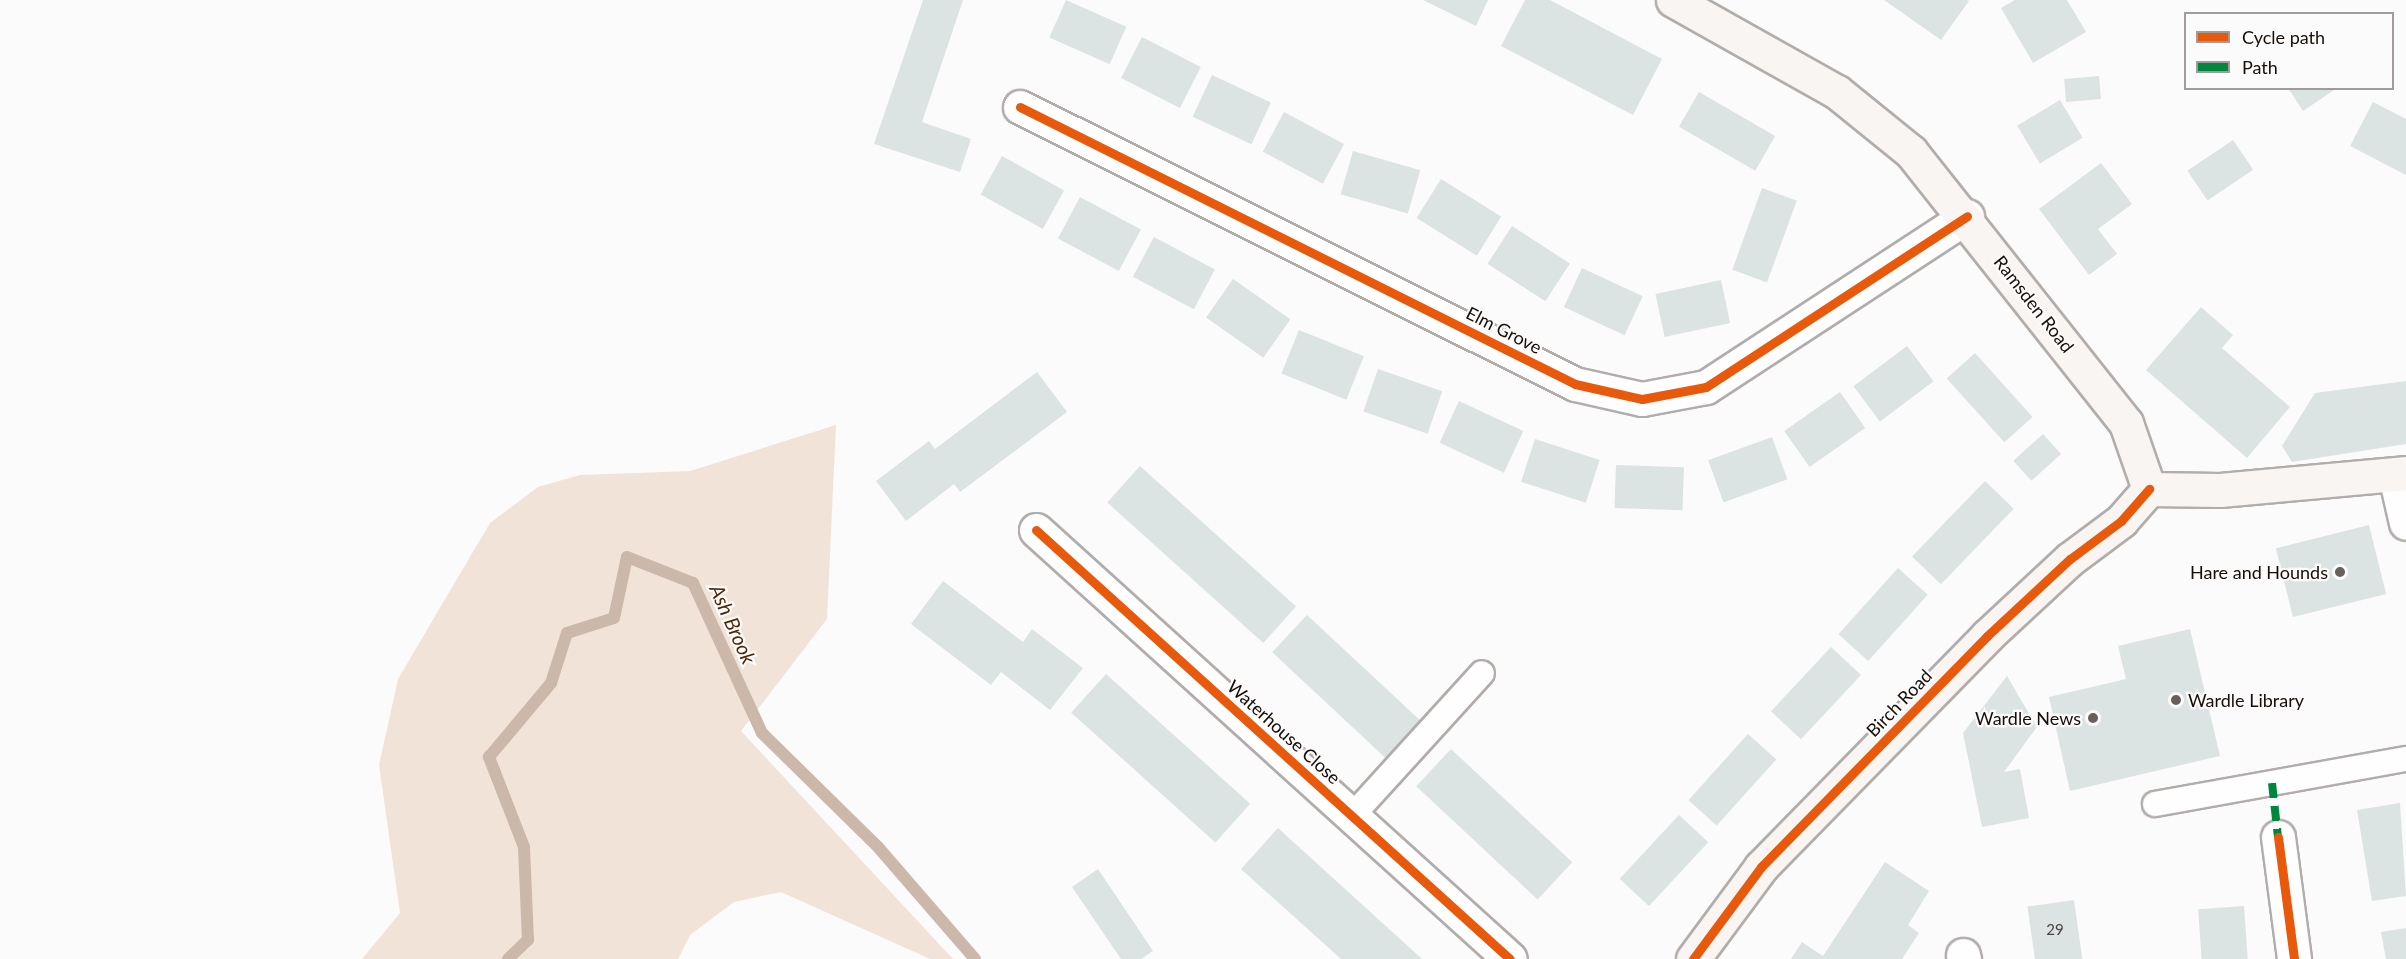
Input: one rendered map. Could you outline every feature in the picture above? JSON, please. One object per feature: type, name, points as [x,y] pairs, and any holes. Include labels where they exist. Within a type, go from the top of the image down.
[{"type":"street","name":"Ramsden Road","points":[[1674,0],[1837,92],[1911,152],[1967,216],[2126,423],[2149,489]]},
{"type":"street","name":"Elm Grove","points":[[1020,107],[1575,384],[1642,399],[1706,387],[1967,216]]},
{"type":"street","points":[[2149,489],[2220,490],[2401,474],[2406,523]]},
{"type":"street","name":"Birch Road","points":[[1693,959],[1761,867],[1987,636],[2070,558],[2121,521],[2149,489]]},
{"type":"street","name":"Waterhouse Close","points":[[1036,530],[1510,959]]},
{"type":"street","points":[[2278,837],[2294,959]]},
{"type":"lane","points":[[1352,816],[1482,673]]},
{"type":"lane","points":[[2155,804],[2406,759]]},
{"type":"shaded area","points":[[836,425],[827,619],[741,731],[953,959],[930,959],[781,892],[734,902],[690,935],[678,959],[362,959],[400,913],[379,765],[398,679],[490,523],[538,487],[580,475],[690,471]]},
{"type":"building","points":[[923,0],[963,0],[922,122],[971,139],[960,172],[874,144]]},
{"type":"building","points":[[1066,0],[1126,27],[1110,64],[1049,37]]},
{"type":"building","points":[[1423,0],[1488,0],[1476,26]]},
{"type":"building","points":[[1525,0],[1550,0],[1662,59],[1633,115],[1501,46]]},
{"type":"building","points":[[1884,0],[1967,0],[1969,1],[1941,40]]},
{"type":"building","points":[[2015,0],[2067,0],[2086,32],[2033,63],[2001,8]]},
{"type":"building","points":[[1142,37],[1201,67],[1180,108],[1121,78]]},
{"type":"building","points":[[1212,75],[1271,102],[1251,144],[1193,117]]},
{"type":"building","points":[[2099,76],[2101,99],[2066,102],[2064,79]]},
{"type":"building","points":[[2289,90],[2334,90],[2303,111]]},
{"type":"building","points":[[1699,92],[1775,136],[1755,171],[1679,127]]},
{"type":"building","points":[[2060,100],[2083,138],[2040,163],[2017,126]]},
{"type":"building","points":[[2373,102],[2406,119],[2406,175],[2350,146]]},
{"type":"building","points":[[1284,112],[1344,144],[1323,184],[1263,152]]},
{"type":"building","points":[[2233,140],[2253,170],[2208,201],[2187,171]]},
{"type":"building","points":[[1353,151],[1420,170],[1408,214],[1341,194]]},
{"type":"building","points":[[1002,156],[1064,190],[1043,229],[981,194]]},
{"type":"building","points":[[2101,163],[2132,204],[2098,229],[2117,254],[2089,275],[2039,209]]},
{"type":"building","points":[[1441,179],[1501,217],[1477,256],[1417,218]]},
{"type":"building","points":[[1762,188],[1797,201],[1767,282],[1732,270]]},
{"type":"building","points":[[1080,197],[1141,229],[1119,271],[1058,238]]},
{"type":"building","points":[[1512,226],[1570,264],[1545,301],[1487,264]]},
{"type":"building","points":[[1154,237],[1215,269],[1194,309],[1133,277]]},
{"type":"building","points":[[1582,268],[1643,296],[1625,335],[1564,307]]},
{"type":"building","points":[[1233,279],[1290,319],[1263,358],[1206,318]]},
{"type":"building","points":[[1721,280],[1730,323],[1665,337],[1655,294]]},
{"type":"building","points":[[2201,307],[2233,335],[2222,348],[2290,407],[2247,458],[2146,370]]},
{"type":"building","points":[[1299,330],[1364,356],[1346,400],[1281,374]]},
{"type":"building","points":[[1907,346],[1933,381],[1880,421],[1853,386]]},
{"type":"building","points":[[1975,353],[2033,417],[2004,442],[1947,378]]},
{"type":"building","points":[[1378,369],[1442,391],[1428,434],[1363,412]]},
{"type":"building","points":[[1037,372],[1067,412],[960,492],[954,484],[906,521],[876,481],[929,441],[935,449]]},
{"type":"building","points":[[2406,381],[2406,444],[2292,462],[2282,446],[2315,393]]},
{"type":"building","points":[[1840,392],[1865,428],[1810,467],[1784,431]]},
{"type":"building","points":[[1459,401],[1523,431],[1504,473],[1440,443]]},
{"type":"building","points":[[2043,434],[2061,454],[2031,481],[2013,461]]},
{"type":"building","points":[[1772,437],[1787,479],[1723,503],[1708,460]]},
{"type":"building","points":[[1535,439],[1600,460],[1586,503],[1521,482]]},
{"type":"building","points":[[1616,465],[1684,467],[1682,510],[1614,508]]},
{"type":"building","points":[[1140,466],[1296,607],[1263,643],[1107,502]]},
{"type":"building","points":[[1985,481],[2014,509],[1941,584],[1912,557]]},
{"type":"building","points":[[2369,525],[2386,594],[2293,617],[2276,548]]},
{"type":"building","points":[[1898,568],[1928,595],[1868,661],[1838,634]]},
{"type":"building","points":[[943,581],[1023,642],[1032,629],[1083,668],[1050,710],[1001,672],[991,685],[911,624]]},
{"type":"building","points":[[1307,615],[1427,727],[1392,764],[1272,652]]},
{"type":"building","points":[[2190,629],[2220,756],[2070,791],[2049,697],[2126,679],[2118,646]]},
{"type":"building","points":[[1831,647],[1861,675],[1801,739],[1771,711]]},
{"type":"building","points":[[1106,674],[1250,804],[1215,842],[1071,713]]},
{"type":"building","points":[[2007,676],[2037,727],[2004,772],[2020,769],[2029,818],[1982,827],[1963,733]]},
{"type":"building","points":[[1748,734],[1776,759],[1717,826],[1688,800]]},
{"type":"building","points":[[1451,749],[1572,862],[1538,900],[1416,786]]},
{"type":"building","points":[[2400,803],[2406,896],[2372,901],[2357,810]]},
{"type":"building","points":[[1679,815],[1708,842],[1649,906],[1620,879]]},
{"type":"building","points":[[1278,828],[1422,959],[1341,959],[1241,869]]},
{"type":"building","points":[[1885,862],[1929,891],[1908,925],[1919,933],[1902,959],[1791,959],[1802,942],[1823,956]]},
{"type":"building","points":[[1098,869],[1153,951],[1141,959],[1121,959],[1072,887]]},
{"type":"building","points":[[2074,900],[2082,959],[2035,959],[2027,907]]},
{"type":"building","points":[[2244,906],[2248,959],[2202,959],[2198,909]]},
{"type":"building","points":[[2406,928],[2406,959],[2386,959],[2381,932]]},
{"type":"waterway","name":"Ash Brook","points":[[508,959],[528,940],[524,847],[489,757],[551,683],[567,633],[614,618],[627,557],[693,583],[762,733],[878,847],[975,959]]},
{"type":"marked path","points":[[2272,783],[2278,837]]},
{"type":"cycle path","points":[[1020,107],[1575,384],[1642,399],[1706,387],[1967,216]]},
{"type":"cycle path","points":[[1693,959],[1761,867],[1987,636],[2070,559],[2121,521],[2149,489]]},
{"type":"cycle path","points":[[1036,530],[1510,959]]},
{"type":"cycle path","points":[[2278,837],[2294,959]]},
{"type":"place","name":"Hare and Hounds","points":[[2340,572]]},
{"type":"place","name":"Wardle Library","points":[[2176,700]]},
{"type":"place","name":"Wardle News","points":[[2093,718]]}]
